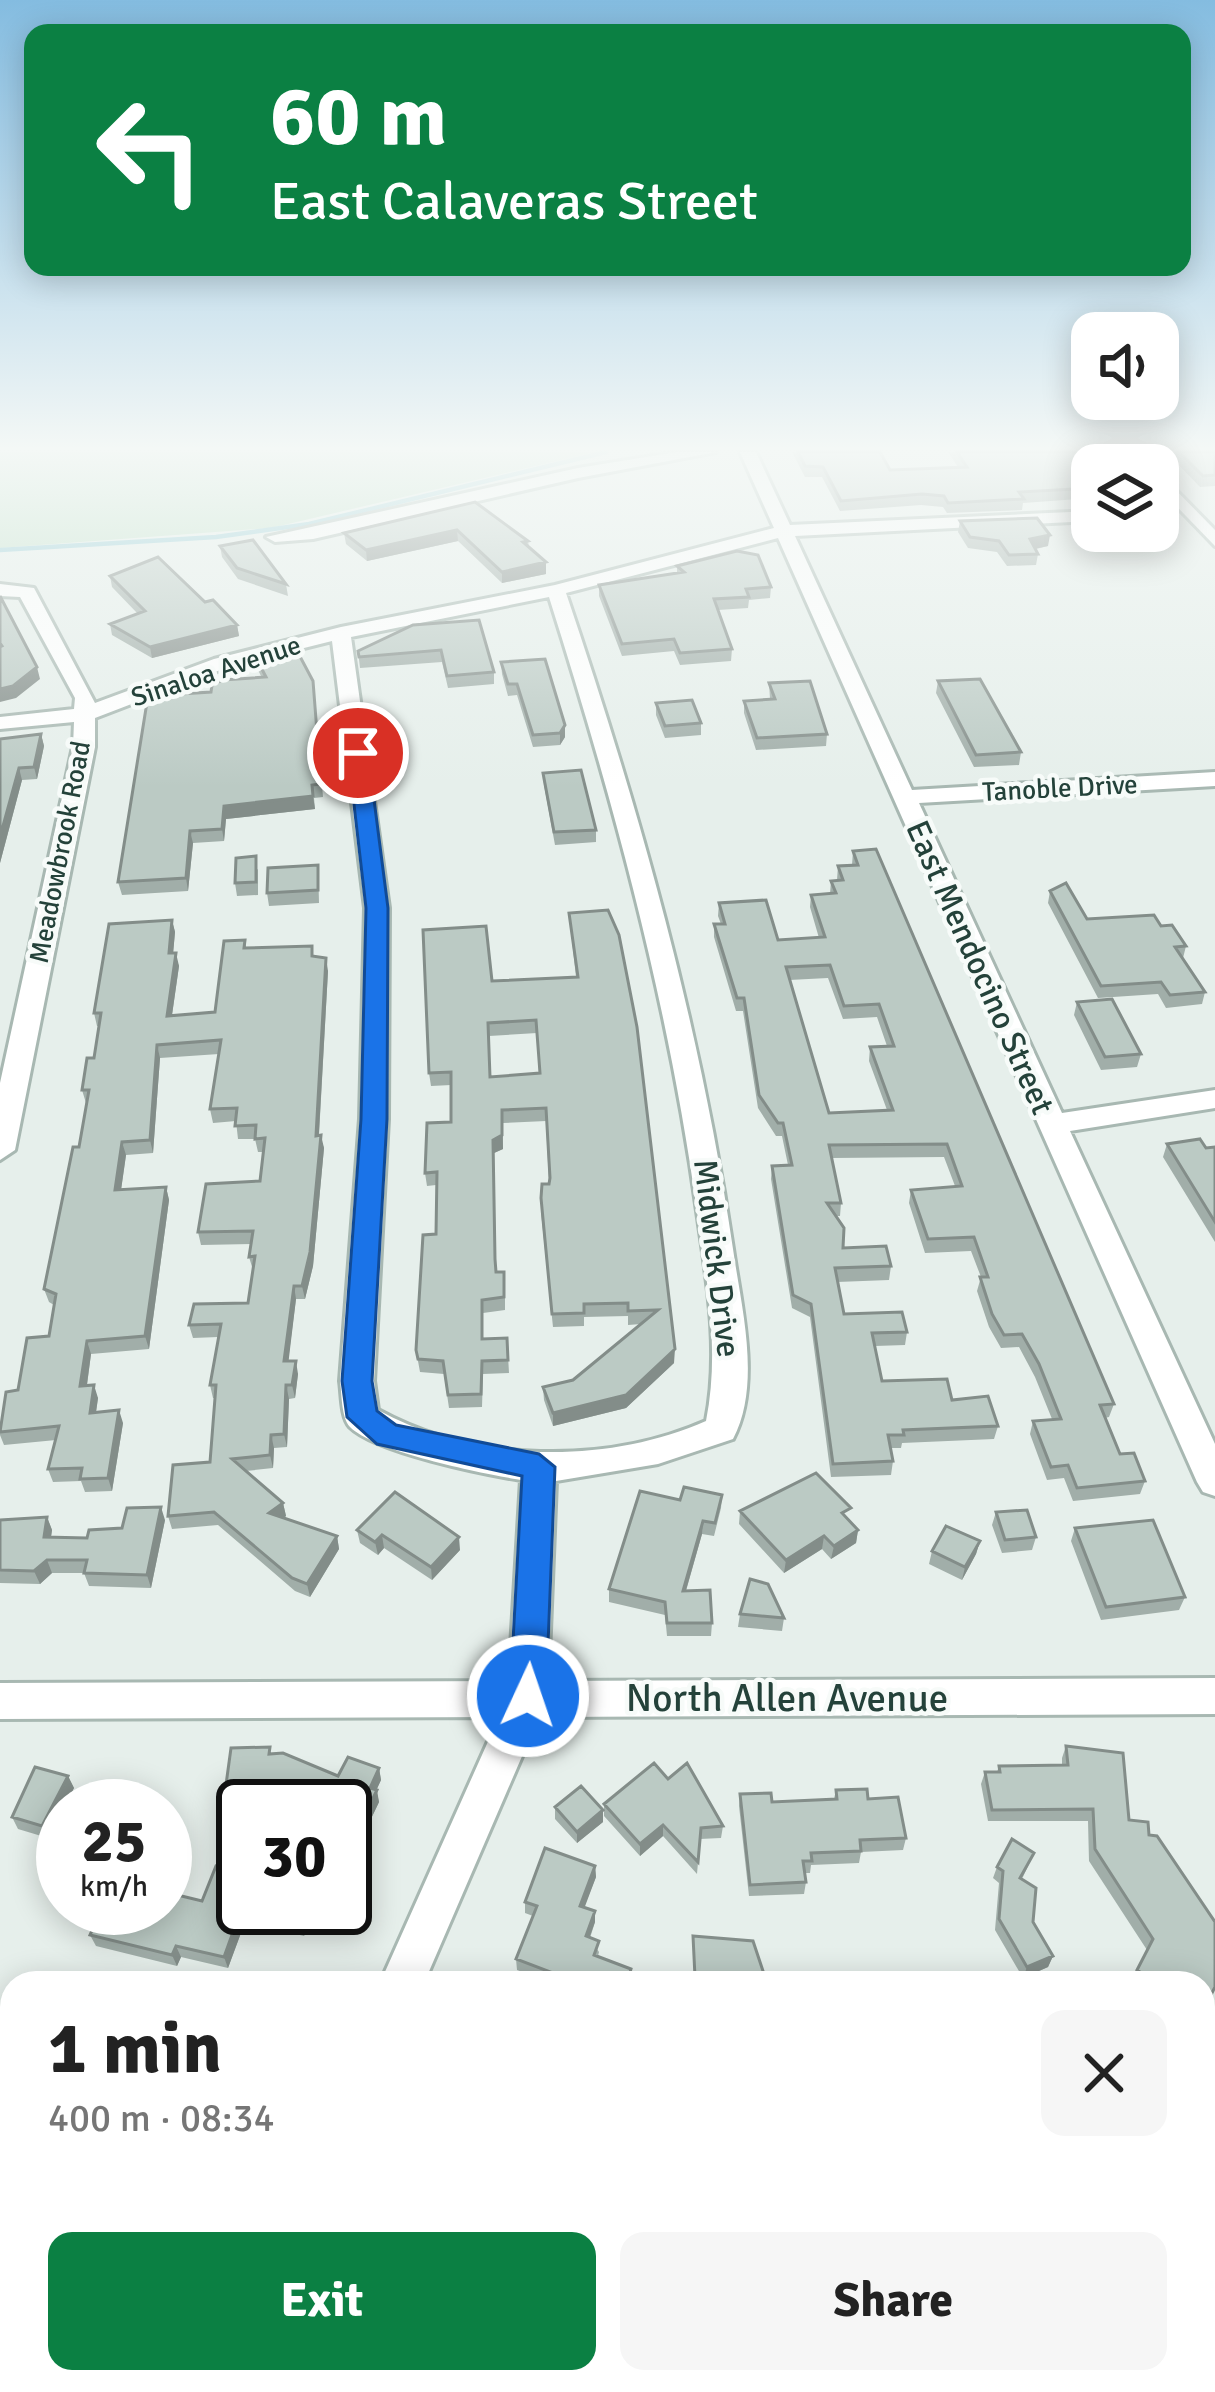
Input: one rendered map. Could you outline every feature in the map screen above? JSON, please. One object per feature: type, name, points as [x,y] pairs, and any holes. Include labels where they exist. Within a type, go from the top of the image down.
[{"type":"street","name":"Sinaloa Avenue","points":[[0,723],[86,714],[221,663],[657,564]]},
{"type":"street","name":"East Mendocino Street","points":[[798,564],[1215,1482]]},
{"type":"street","name":"Meadowbrook Road","points":[[0,590],[27,592],[86,698],[84,747],[0,1150]]},
{"type":"street","name":"Midwick Drive","points":[[341,633],[377,908],[374,1119],[357,1381],[362,1417],[388,1436],[539,1467],[692,1445],[721,1429],[734,1379],[699,1105],[638,842],[556,590]]},
{"type":"street","name":"Tanoble Drive","points":[[904,797],[1215,779]]},
{"type":"street","points":[[1052,1124],[1215,1099]]},
{"type":"street","points":[[407,1971],[528,1696],[539,1467]]},
{"type":"street","name":"North Allen Avenue","points":[[0,1701],[1215,1696]]},
{"type":"building","points":[[141,564],[165,564],[237,625],[150,647],[110,624],[145,611],[110,576]]},
{"type":"building","points":[[234,564],[271,564],[286,584]]},
{"type":"building","points":[[493,564],[539,564],[502,572]]},
{"type":"building","points":[[762,564],[771,587],[746,589],[749,597],[714,599],[732,649],[680,653],[674,639],[622,644],[599,585],[684,572],[677,566]]},
{"type":"building","points":[[0,596],[37,667],[13,686],[0,689],[2,646]]},
{"type":"building","points":[[479,620],[494,672],[447,676],[441,650],[359,657],[358,651],[413,625]]},
{"type":"building","points":[[296,649],[313,681],[321,784],[312,785],[313,796],[224,806],[222,829],[190,831],[186,878],[118,882],[148,696],[211,692],[212,685],[223,680],[266,677],[255,656]]},
{"type":"building","points":[[545,659],[565,725],[560,733],[533,735],[517,684],[508,684],[501,662]]},
{"type":"building","points":[[980,679],[1021,752],[976,755],[938,681]]},
{"type":"building","points":[[810,681],[827,734],[757,738],[744,701],[775,699],[769,683]]},
{"type":"building","points":[[692,700],[701,723],[665,726],[656,703]]},
{"type":"building","points":[[41,734],[34,767],[19,768],[0,837],[0,739]]},
{"type":"building","points":[[581,770],[596,830],[554,832],[543,773]]},
{"type":"building","points":[[876,849],[1114,1404],[1100,1405],[1120,1454],[1134,1453],[1145,1481],[1077,1488],[1068,1465],[1051,1467],[1033,1421],[1061,1419],[1039,1364],[1022,1334],[1004,1335],[992,1314],[980,1277],[988,1277],[974,1237],[928,1239],[911,1190],[962,1186],[947,1144],[829,1145],[841,1203],[827,1203],[844,1228],[843,1248],[886,1246],[891,1266],[835,1268],[844,1314],[902,1312],[907,1332],[872,1333],[882,1381],[947,1379],[952,1400],[988,1396],[998,1426],[903,1430],[904,1435],[888,1435],[893,1461],[833,1464],[811,1304],[793,1295],[772,1166],[792,1165],[783,1123],[778,1123],[759,1095],[744,998],[737,998],[714,924],[725,924],[719,903],[766,900],[778,940],[825,937],[811,895],[836,893],[831,881],[843,880],[838,866],[858,865],[853,851]],"holes":[[[830,965],[844,1006],[879,1004],[894,1046],[870,1047],[893,1110],[829,1113],[786,967]]]},
{"type":"building","points":[[256,856],[256,882],[235,883],[236,858]]},
{"type":"building","points":[[318,865],[318,890],[267,893],[268,868]]},
{"type":"building","points":[[1066,883],[1087,919],[1154,915],[1161,926],[1172,925],[1186,946],[1175,947],[1205,992],[1170,995],[1161,982],[1101,986],[1050,891]]},
{"type":"building","points":[[608,910],[619,935],[637,1027],[675,1349],[626,1395],[553,1413],[543,1387],[573,1380],[658,1310],[628,1311],[628,1303],[584,1304],[584,1313],[552,1314],[541,1198],[542,1184],[549,1184],[550,1178],[546,1108],[502,1110],[502,1135],[493,1140],[495,1259],[496,1272],[504,1272],[504,1297],[482,1300],[482,1339],[507,1338],[508,1360],[482,1361],[481,1394],[448,1395],[443,1361],[418,1359],[423,1235],[436,1234],[437,1172],[425,1173],[427,1123],[451,1122],[451,1072],[429,1073],[423,930],[486,926],[492,981],[578,977],[569,913]],"holes":[[[536,1020],[540,1073],[490,1077],[488,1023]]]},
{"type":"building","points":[[172,920],[169,953],[176,953],[167,1016],[215,1012],[224,941],[245,940],[244,948],[312,946],[312,956],[326,958],[316,1136],[321,1135],[310,1252],[302,1286],[294,1286],[284,1361],[296,1361],[292,1385],[286,1385],[284,1434],[271,1435],[270,1455],[232,1459],[283,1503],[269,1513],[337,1536],[307,1584],[292,1578],[214,1512],[168,1516],[173,1465],[210,1462],[216,1385],[210,1385],[221,1324],[189,1325],[194,1304],[248,1303],[255,1256],[249,1257],[253,1231],[198,1232],[206,1184],[260,1181],[265,1138],[255,1139],[256,1125],[235,1126],[237,1108],[210,1109],[221,1040],[157,1045],[150,1140],[122,1142],[115,1190],[166,1187],[145,1336],[87,1341],[80,1386],[94,1385],[90,1413],[119,1410],[108,1478],[80,1479],[82,1468],[48,1469],[59,1426],[0,1432],[6,1392],[18,1390],[27,1338],[49,1336],[56,1294],[44,1289],[73,1147],[79,1147],[89,1090],[82,1090],[87,1058],[94,1058],[101,1013],[94,1013],[109,924]]},
{"type":"building","points":[[1112,999],[1141,1054],[1105,1057],[1077,1002]]},
{"type":"building","points":[[1200,1139],[1206,1148],[1215,1147],[1215,1222],[1167,1144]]},
{"type":"building","points":[[816,1473],[851,1508],[842,1513],[858,1530],[834,1546],[824,1536],[786,1560],[740,1511]]},
{"type":"building","points":[[684,1487],[722,1495],[715,1523],[703,1521],[683,1591],[710,1590],[712,1623],[667,1623],[665,1602],[609,1589],[640,1491],[680,1500]]},
{"type":"building","points":[[395,1492],[459,1537],[431,1567],[382,1535],[375,1542],[357,1530]]},
{"type":"building","points":[[161,1507],[147,1575],[84,1573],[87,1560],[47,1560],[34,1571],[0,1570],[0,1520],[47,1517],[44,1537],[87,1538],[89,1530],[122,1528],[127,1508]]},
{"type":"building","points":[[1027,1510],[1036,1537],[1005,1540],[996,1512]]},
{"type":"building","points":[[1153,1520],[1185,1597],[1106,1607],[1075,1528]]},
{"type":"building","points":[[946,1526],[980,1541],[965,1567],[932,1551]]},
{"type":"building","points":[[750,1579],[768,1584],[784,1618],[740,1614]]},
{"type":"building","points":[[1066,1746],[1123,1753],[1129,1820],[1148,1822],[1149,1835],[1157,1836],[1215,1922],[1215,1971],[1137,1970],[1153,1939],[1095,1849],[1093,1809],[992,1810],[985,1772],[1000,1772],[999,1766],[1068,1765]]},
{"type":"building","points":[[270,1747],[269,1754],[283,1753],[338,1776],[348,1757],[379,1768],[372,1784],[372,1779],[227,1779],[231,1748]]},
{"type":"building","points":[[654,1763],[668,1779],[687,1763],[723,1826],[701,1828],[698,1862],[663,1825],[640,1844],[604,1804]]},
{"type":"building","points":[[35,1767],[68,1776],[36,1779],[36,1824],[12,1817]]},
{"type":"building","points":[[581,1786],[603,1810],[577,1832],[555,1807]]},
{"type":"building","points":[[867,1789],[868,1799],[898,1797],[906,1838],[860,1840],[861,1851],[811,1853],[812,1861],[803,1861],[806,1882],[750,1885],[740,1794],[771,1793],[772,1802],[837,1799],[836,1790]]},
{"type":"building","points":[[1012,1839],[1034,1853],[1020,1878],[1036,1888],[1033,1922],[1053,1956],[1027,1967],[999,1919],[1003,1871],[997,1867]]},
{"type":"building","points":[[545,1848],[595,1866],[580,1906],[595,1911],[586,1936],[599,1941],[594,1955],[630,1971],[548,1971],[516,1959],[537,1906],[525,1902]]},
{"type":"building","points":[[216,1866],[216,1935],[232,1935],[224,1957],[176,1946],[172,1955],[90,1935],[192,1935],[192,1899],[202,1901]]},
{"type":"building","points":[[693,1936],[753,1941],[763,1971],[695,1971]]},
{"type":"route","points":[[358,753],[377,908],[374,1119],[357,1381],[362,1417],[388,1436],[539,1467],[528,1696]]}]
